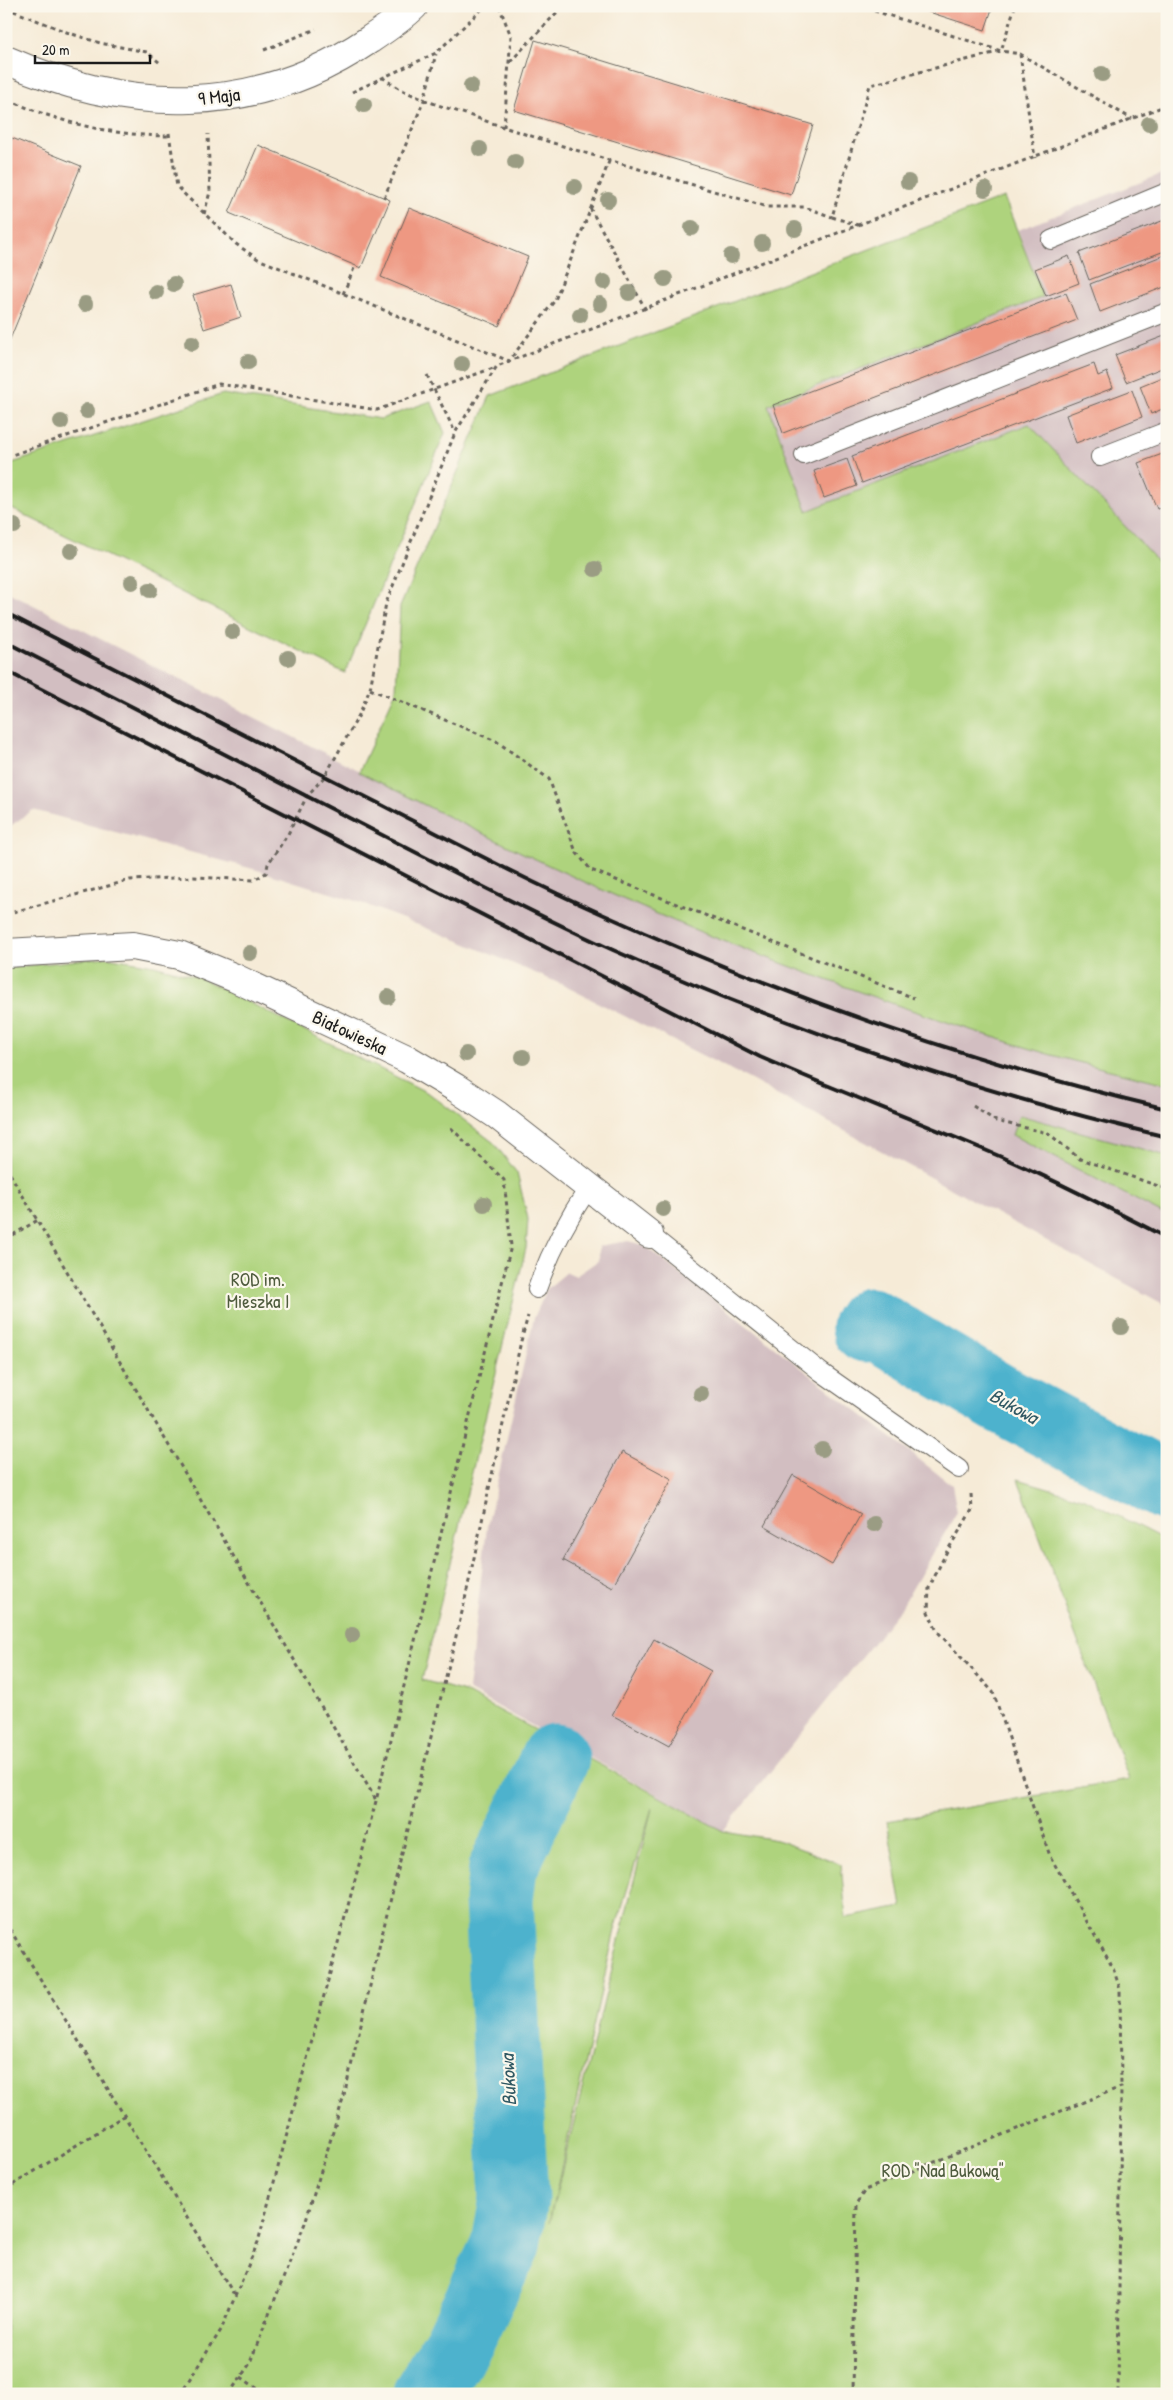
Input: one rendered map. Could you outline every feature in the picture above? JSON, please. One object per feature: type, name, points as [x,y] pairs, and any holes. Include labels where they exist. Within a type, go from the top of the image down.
[{"type":"street","name":"9 Maja","points":[[6,60],[76,86],[130,97],[168,100],[216,98],[257,91],[321,68],[361,46],[414,6]]},
{"type":"street","name":"Białowieska","points":[[6,953],[133,946],[179,955],[196,962],[407,1059],[497,1115],[649,1234]]},
{"type":"lane","points":[[1051,240],[1167,192]]},
{"type":"lane","points":[[804,455],[1167,312]]},
{"type":"lane","points":[[1100,457],[1167,431]]},
{"type":"lane","points":[[537,1289],[551,1251],[568,1217],[589,1187]]},
{"type":"lane","points":[[649,1234],[821,1372],[959,1469]]},
{"type":"path","points":[[384,198],[424,100],[436,53],[485,6]]},
{"type":"path","points":[[499,6],[511,36],[504,127]]},
{"type":"path","points":[[509,62],[563,6]]},
{"type":"path","points":[[859,6],[1001,51],[1020,54],[1132,119]]},
{"type":"path","points":[[1001,51],[1015,6]]},
{"type":"path","points":[[6,8],[84,38],[147,52],[163,66]]},
{"type":"path","points":[[261,52],[324,26]]},
{"type":"path","points":[[361,46],[382,78],[424,100],[504,127],[767,207],[805,207],[832,218],[858,225]]},
{"type":"path","points":[[832,218],[870,85],[1001,51]]},
{"type":"path","points":[[1020,54],[1035,158]]},
{"type":"path","points":[[168,100],[170,136],[177,187],[236,244],[258,259],[509,361]]},
{"type":"path","points":[[6,457],[219,384],[377,410],[646,310],[1167,105]]},
{"type":"path","points":[[204,214],[210,192],[208,134]]},
{"type":"path","points":[[509,361],[555,300],[610,160]]},
{"type":"path","points":[[590,207],[646,310]]},
{"type":"path","points":[[343,294],[355,266]]},
{"type":"path","points":[[6,914],[130,880],[194,877],[254,880],[266,873],[268,864],[288,834],[307,796],[325,776],[336,758],[370,690],[386,603],[455,433],[497,366]]},
{"type":"path","points":[[427,375],[455,433]]},
{"type":"path","points":[[370,690],[496,741],[549,779],[576,852],[591,870],[914,998]]},
{"type":"path","points":[[973,1106],[996,1121],[1048,1133],[1080,1159],[1167,1190]]},
{"type":"path","points":[[180,2394],[221,2330],[258,2242],[376,1801],[510,1246],[504,1180],[444,1122]]},
{"type":"path","points":[[6,1167],[376,1801]]},
{"type":"path","points":[[6,1238],[38,1220]]},
{"type":"path","points":[[229,2394],[249,2365],[305,2223],[344,2096],[464,1604],[521,1341],[537,1289]]},
{"type":"path","points":[[959,1469],[971,1488],[972,1510],[946,1553],[929,1588],[928,1612],[937,1631],[993,1692],[1050,1856],[1113,1968],[1120,1989],[1118,2394]]},
{"type":"path","points":[[6,1923],[236,2297]]},
{"type":"path","points":[[853,2394],[856,2204],[865,2190],[1121,2087]]},
{"type":"path","points":[[6,2188],[125,2115]]},
{"type":"path","points":[[241,2377],[265,2394]]},
{"type":"shaded area","points":[[1167,172],[1167,571],[1029,424],[806,511],[768,405],[1043,297],[1018,230]]},
{"type":"shaded area","points":[[6,591],[498,841],[657,914],[747,950],[966,1028],[1050,1054],[1167,1084],[1167,1156],[1019,1115],[1012,1135],[1167,1216],[1167,1306],[749,1079],[561,984],[457,940],[359,902],[257,870],[33,810],[6,829]]},
{"type":"shaded area","points":[[628,1241],[643,1245],[952,1485],[957,1512],[901,1608],[723,1831],[468,1690],[487,1527],[534,1318],[547,1289],[567,1272],[576,1276],[599,1260],[599,1246]]},
{"type":"green space","points":[[1004,197],[1043,297],[768,405],[807,511],[1029,424],[1167,571],[1167,1084],[1063,1058],[934,1018],[697,931],[599,889],[359,772],[396,691],[400,607],[490,396]]},
{"type":"green space","points":[[223,394],[381,419],[431,401],[445,433],[345,673],[6,506],[6,465]]},
{"type":"green space","points":[[106,957],[154,965],[201,978],[430,1094],[494,1143],[517,1173],[528,1219],[526,1248],[422,1680],[465,1692],[723,1831],[777,1840],[841,1864],[846,1918],[902,1907],[887,1821],[1129,1780],[1018,1479],[1085,1499],[1167,1541],[1167,2394],[6,2394],[6,968]],"holes":[[[652,1808],[549,2222],[615,1930]]]},
{"type":"green space","points":[[1019,1115],[1167,1156],[1167,1216],[1012,1135]]},
{"type":"building","points":[[910,6],[993,6],[985,30]]},
{"type":"building","points":[[535,40],[813,125],[791,195],[514,110]]},
{"type":"building","points":[[12,138],[81,166],[6,349],[6,152]]},
{"type":"building","points":[[258,145],[390,200],[361,268],[229,213]]},
{"type":"building","points":[[409,208],[528,257],[499,326],[381,277]]},
{"type":"building","points":[[1167,219],[1167,250],[1089,280],[1079,253]]},
{"type":"building","points":[[1167,254],[1167,286],[1100,312],[1090,284]]},
{"type":"building","points":[[1069,256],[1079,283],[1046,296],[1035,269]]},
{"type":"building","points":[[231,284],[241,317],[204,329],[193,295]]},
{"type":"building","points":[[1066,293],[1077,320],[783,433],[773,405]]},
{"type":"building","points":[[1167,335],[1167,366],[1126,382],[1115,355]]},
{"type":"building","points":[[1094,364],[1098,376],[1107,372],[1113,388],[862,483],[852,456]]},
{"type":"building","points":[[1167,375],[1167,407],[1151,414],[1140,386]]},
{"type":"building","points":[[1132,390],[1142,417],[1076,443],[1066,415]]},
{"type":"building","points":[[1165,453],[1167,506],[1157,509],[1138,463]]},
{"type":"building","points":[[847,459],[857,486],[824,498],[814,471]]},
{"type":"building","points":[[622,1452],[672,1479],[612,1587],[563,1560]]},
{"type":"building","points":[[793,1475],[861,1514],[832,1565],[764,1526]]},
{"type":"building","points":[[654,1639],[711,1671],[669,1746],[612,1715]]},
{"type":"waterway","name":"Bukowa","points":[[866,1328],[870,1322],[999,1398],[1167,1487]]},
{"type":"waterway","name":"Bukowa","points":[[427,2394],[460,2340],[506,2244],[514,2199],[499,1900],[503,1868],[555,1758]]},
{"type":"railway","points":[[6,613],[516,874],[670,944],[809,1000],[951,1049],[1022,1071],[1167,1109]]},
{"type":"railway","points":[[6,642],[516,904],[680,979],[747,1006],[886,1057],[1096,1120],[1167,1137]]},
{"type":"railway","points":[[6,671],[760,1057],[1008,1160],[1077,1192],[1167,1238]]},
{"type":"park label","name":"ROD im. Mieszka I","points":[[258,1290]]},
{"type":"park label","name":"ROD \"Nad Bukową\"","points":[[943,2170]]}]
